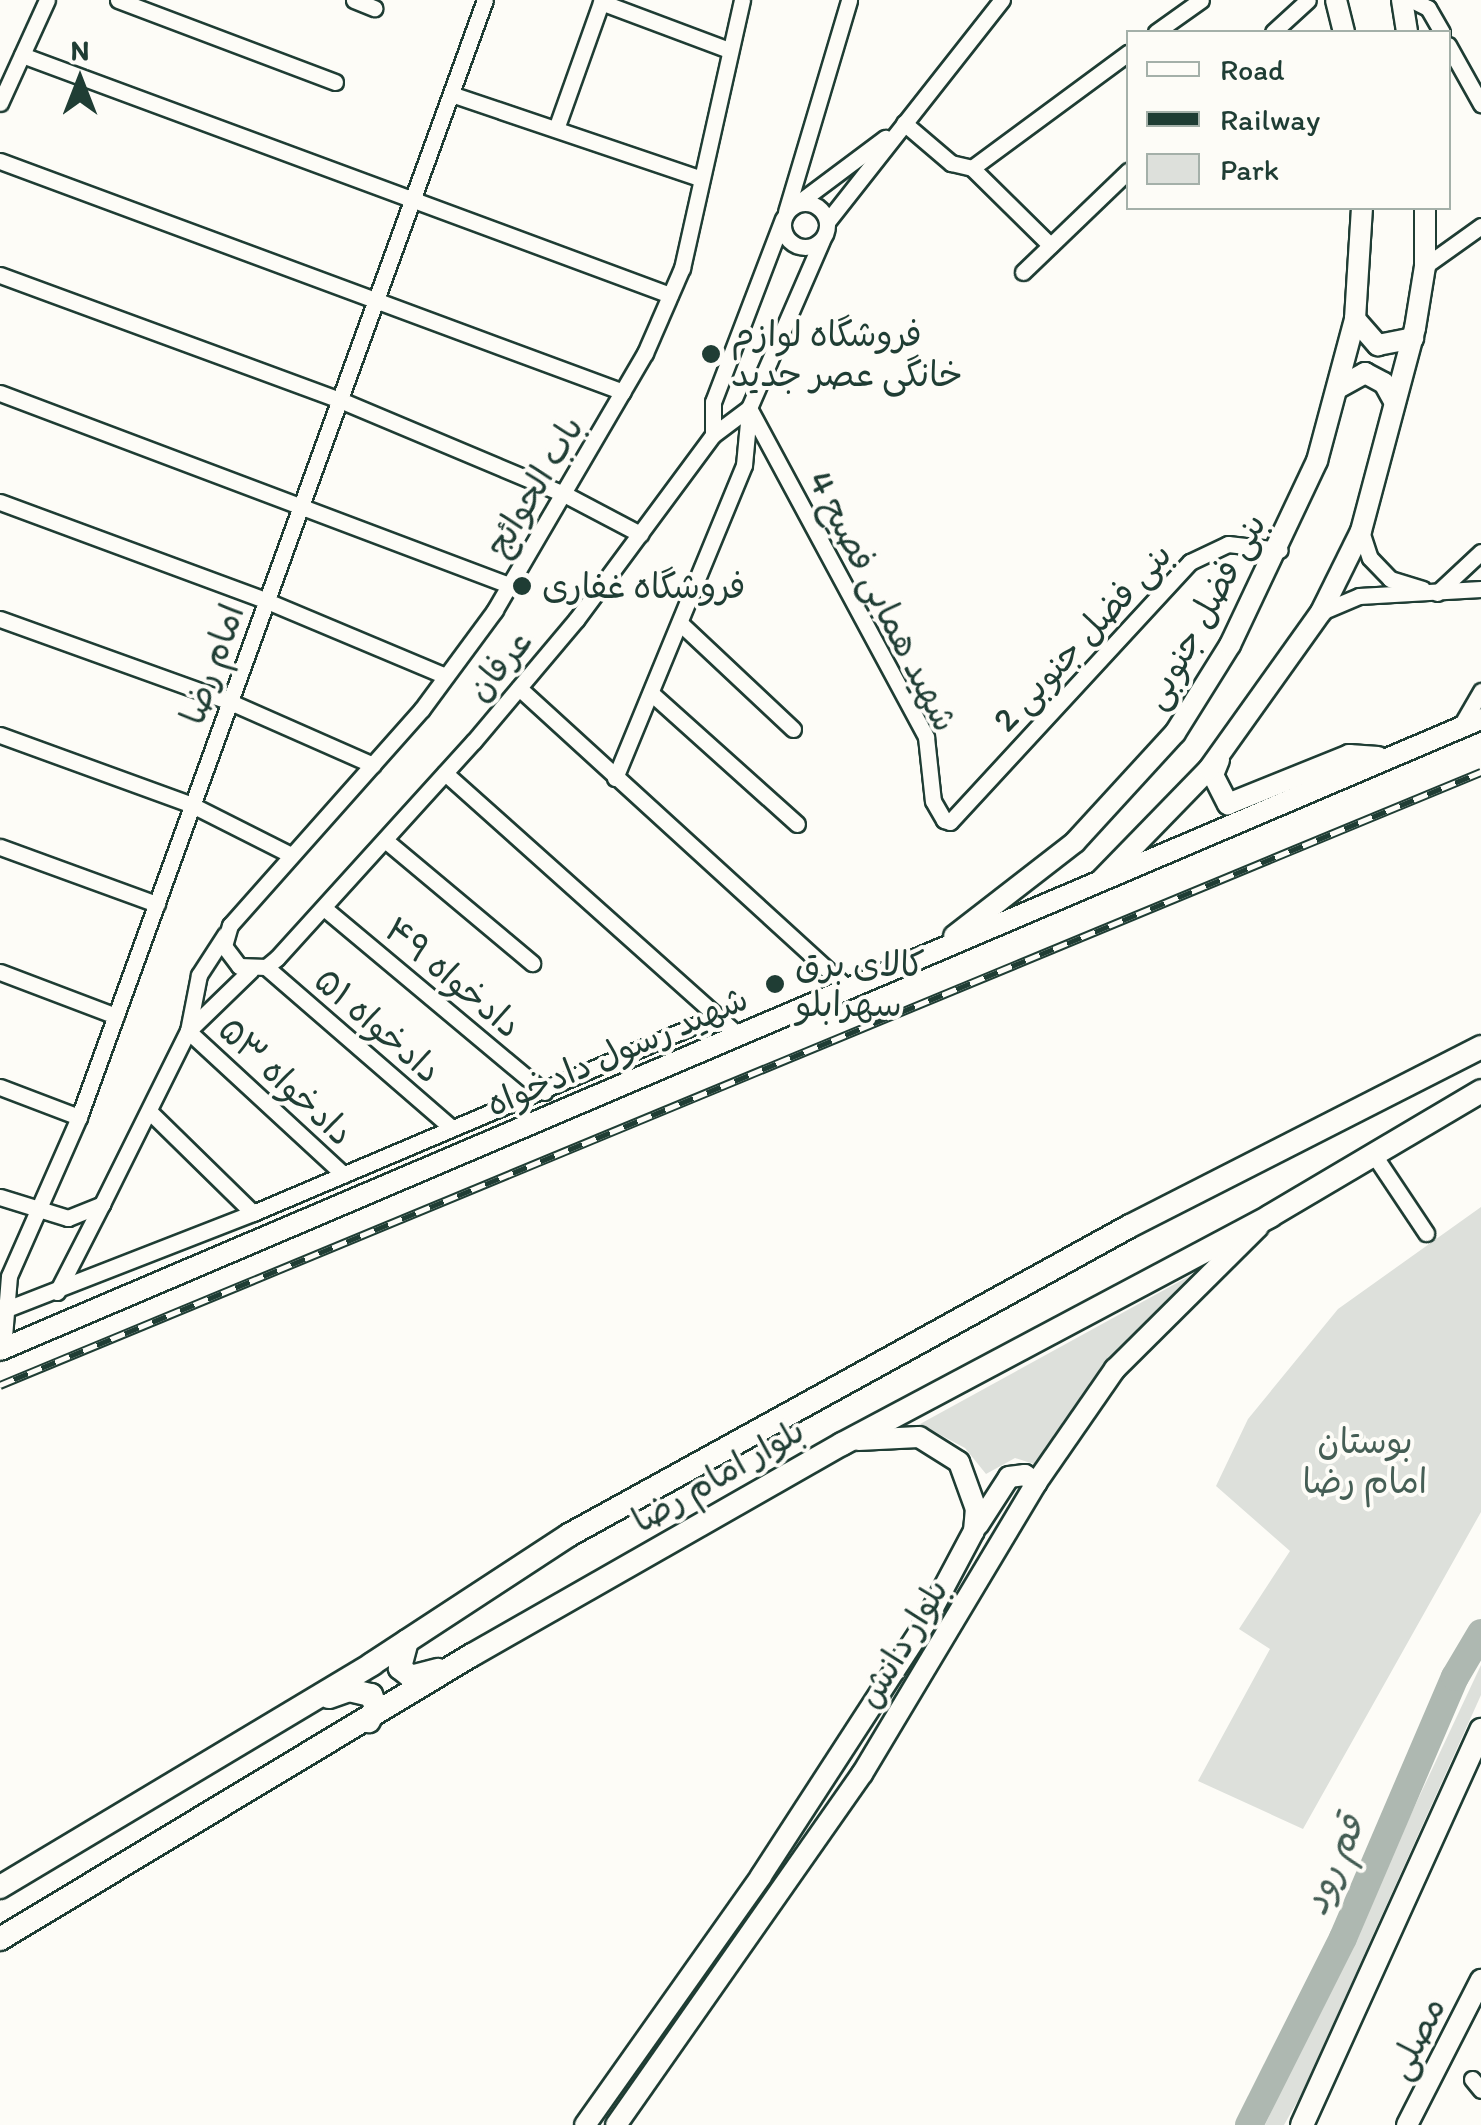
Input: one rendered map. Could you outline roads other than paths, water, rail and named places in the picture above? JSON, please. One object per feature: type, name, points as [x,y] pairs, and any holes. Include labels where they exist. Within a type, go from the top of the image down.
[{"type":"main road","points":[[1336,0],[1344,30]]},
{"type":"main road","points":[[1402,0],[1407,30]]},
{"type":"main road","name":"بنی فضل جنوبی","points":[[936,951],[1075,842],[1175,732],[1280,550],[1338,388],[1355,319],[1362,210]]},
{"type":"main road","points":[[1093,889],[1223,751],[1321,612],[1361,531],[1412,338],[1425,266],[1425,210]]},
{"type":"main road","points":[[1355,319],[1368,341],[1378,345],[1412,338]]},
{"type":"main road","points":[[1338,388],[1364,372],[1384,383],[1394,401]]},
{"type":"main road","name":"شهید رسول دادخواه","points":[[2,1349],[848,988],[1093,889],[1384,757],[1481,719]]},
{"type":"main road","points":[[1223,751],[1213,775],[1216,793],[1228,804],[1349,756],[1384,757]]},
{"type":"main road","name":"بلوار امام رضا","points":[[0,1887],[307,1704],[569,1535],[817,1395],[1481,1047]]},
{"type":"main road","name":"بلوار امام رضا","points":[[0,1939],[472,1655],[842,1444],[1270,1216],[1481,1091]]},
{"type":"main road","name":"بلوار دانش","points":[[616,2125],[862,1774],[1036,1482],[1116,1370],[1270,1216]]},
{"type":"main road","points":[[842,1444],[900,1434],[939,1448],[959,1462],[976,1509],[974,1530]]},
{"type":"main road","name":"بلوار دانش","points":[[585,2125],[761,1876],[924,1622],[974,1530],[1009,1477],[1025,1474],[1036,1482]]},
{"type":"main road","points":[[407,1642],[400,1668],[412,1677],[472,1655]]},
{"type":"main road","points":[[307,1704],[349,1690],[370,1695],[376,1707],[369,1720]]},
{"type":"main road","points":[[1302,2125],[1481,1730]]},
{"type":"main road","name":"مصلی","points":[[1407,2125],[1481,1980]]},
{"type":"street","points":[[118,0],[336,82]]},
{"type":"street","points":[[354,0],[374,8]]},
{"type":"street","name":"امام رضا","points":[[2,1349],[5,1278],[40,1212],[79,1117],[485,0]]},
{"type":"street","name":"باب الحوائج","points":[[56,1292],[151,1113],[188,1032],[199,975],[230,925],[373,765],[445,676],[509,585],[623,392],[670,295],[742,0]]},
{"type":"street","points":[[713,435],[712,402],[789,212],[849,0]]},
{"type":"street","points":[[615,778],[744,465],[750,408],[827,222],[1002,0]]},
{"type":"street","points":[[1276,30],[1308,0]]},
{"type":"street","points":[[1412,0],[1428,8],[1441,30]]},
{"type":"street","points":[[556,128],[601,1],[729,50]]},
{"type":"street","points":[[0,103],[42,2]]},
{"type":"street","points":[[1159,30],[1196,2]]},
{"type":"street","points":[[1451,49],[1476,81],[1481,104]]},
{"type":"street","points":[[972,168],[1126,54]]},
{"type":"street","points":[[22,55],[670,295]]},
{"type":"street","points":[[451,94],[699,178]]},
{"type":"street","points":[[789,212],[904,123]]},
{"type":"street","points":[[904,123],[951,164],[972,168],[1050,246]]},
{"type":"street","points":[[0,161],[623,392]]},
{"type":"street","points":[[1023,272],[1126,173]]},
{"type":"street","points":[[789,212],[814,204],[827,222]]},
{"type":"street","points":[[789,212],[792,243],[811,246],[822,240]]},
{"type":"street","points":[[1425,266],[1481,226]]},
{"type":"street","points":[[0,275],[340,400],[566,494],[640,534]]},
{"type":"street","points":[[0,393],[509,585]]},
{"type":"street","points":[[713,435],[750,408]]},
{"type":"street","name":"شهید همایی فصیح 4","points":[[750,408],[926,737],[933,801],[938,815],[950,822]]},
{"type":"street","name":"عرفان","points":[[188,1032],[324,908],[445,773],[519,688],[713,435]]},
{"type":"street","points":[[0,502],[267,600],[445,676]]},
{"type":"street","points":[[1361,531],[1370,558],[1390,579],[1437,592]]},
{"type":"street","name":"بنی فضل جنوبی 2","points":[[950,822],[1190,562],[1228,544],[1280,550]]},
{"type":"street","points":[[1437,592],[1481,552]]},
{"type":"street","points":[[1321,612],[1360,596],[1481,589]]},
{"type":"street","points":[[0,619],[230,702],[373,765]]},
{"type":"street","points":[[680,623],[792,729]]},
{"type":"street","points":[[519,688],[848,988]]},
{"type":"street","points":[[1459,729],[1481,691]]},
{"type":"street","points":[[650,693],[797,824]]},
{"type":"street","points":[[0,735],[192,806],[291,856]]},
{"type":"street","points":[[445,773],[738,1035]]},
{"type":"street","points":[[385,840],[532,963]]},
{"type":"street","points":[[0,847],[156,904]]},
{"type":"street","name":"دادخواه ۴۹","points":[[324,908],[544,1092]]},
{"type":"street","points":[[230,925],[224,946],[229,959],[259,969]]},
{"type":"street","name":"دادخواه ۵۱","points":[[259,969],[452,1128]]},
{"type":"street","points":[[0,972],[116,1016]]},
{"type":"street","points":[[4,1310],[253,1213],[717,1016]]},
{"type":"street","name":"دادخواه ۵۳","points":[[188,1032],[344,1175]]},
{"type":"street","points":[[0,1087],[79,1117]]},
{"type":"street","points":[[151,1113],[253,1213]]},
{"type":"street","points":[[1374,1155],[1426,1233]]},
{"type":"street","points":[[0,1197],[68,1218],[102,1204]]},
{"type":"waterway","name":"قم رود","points":[[1249,2125],[1343,1938],[1455,1677],[1481,1633]]},
{"type":"railway","points":[[0,1385],[1481,772]]},
{"type":"place","name":"فروشگاه لوازم خانگی عصر جدید","points":[[711,354]]},
{"type":"place","name":"فروشگاه غفاری","points":[[522,586]]},
{"type":"place","name":"کالای برق سهرابلو","points":[[775,984]]},
{"type":"park label","name":"بوستان امام رضا","points":[[1365,1461]]}]
